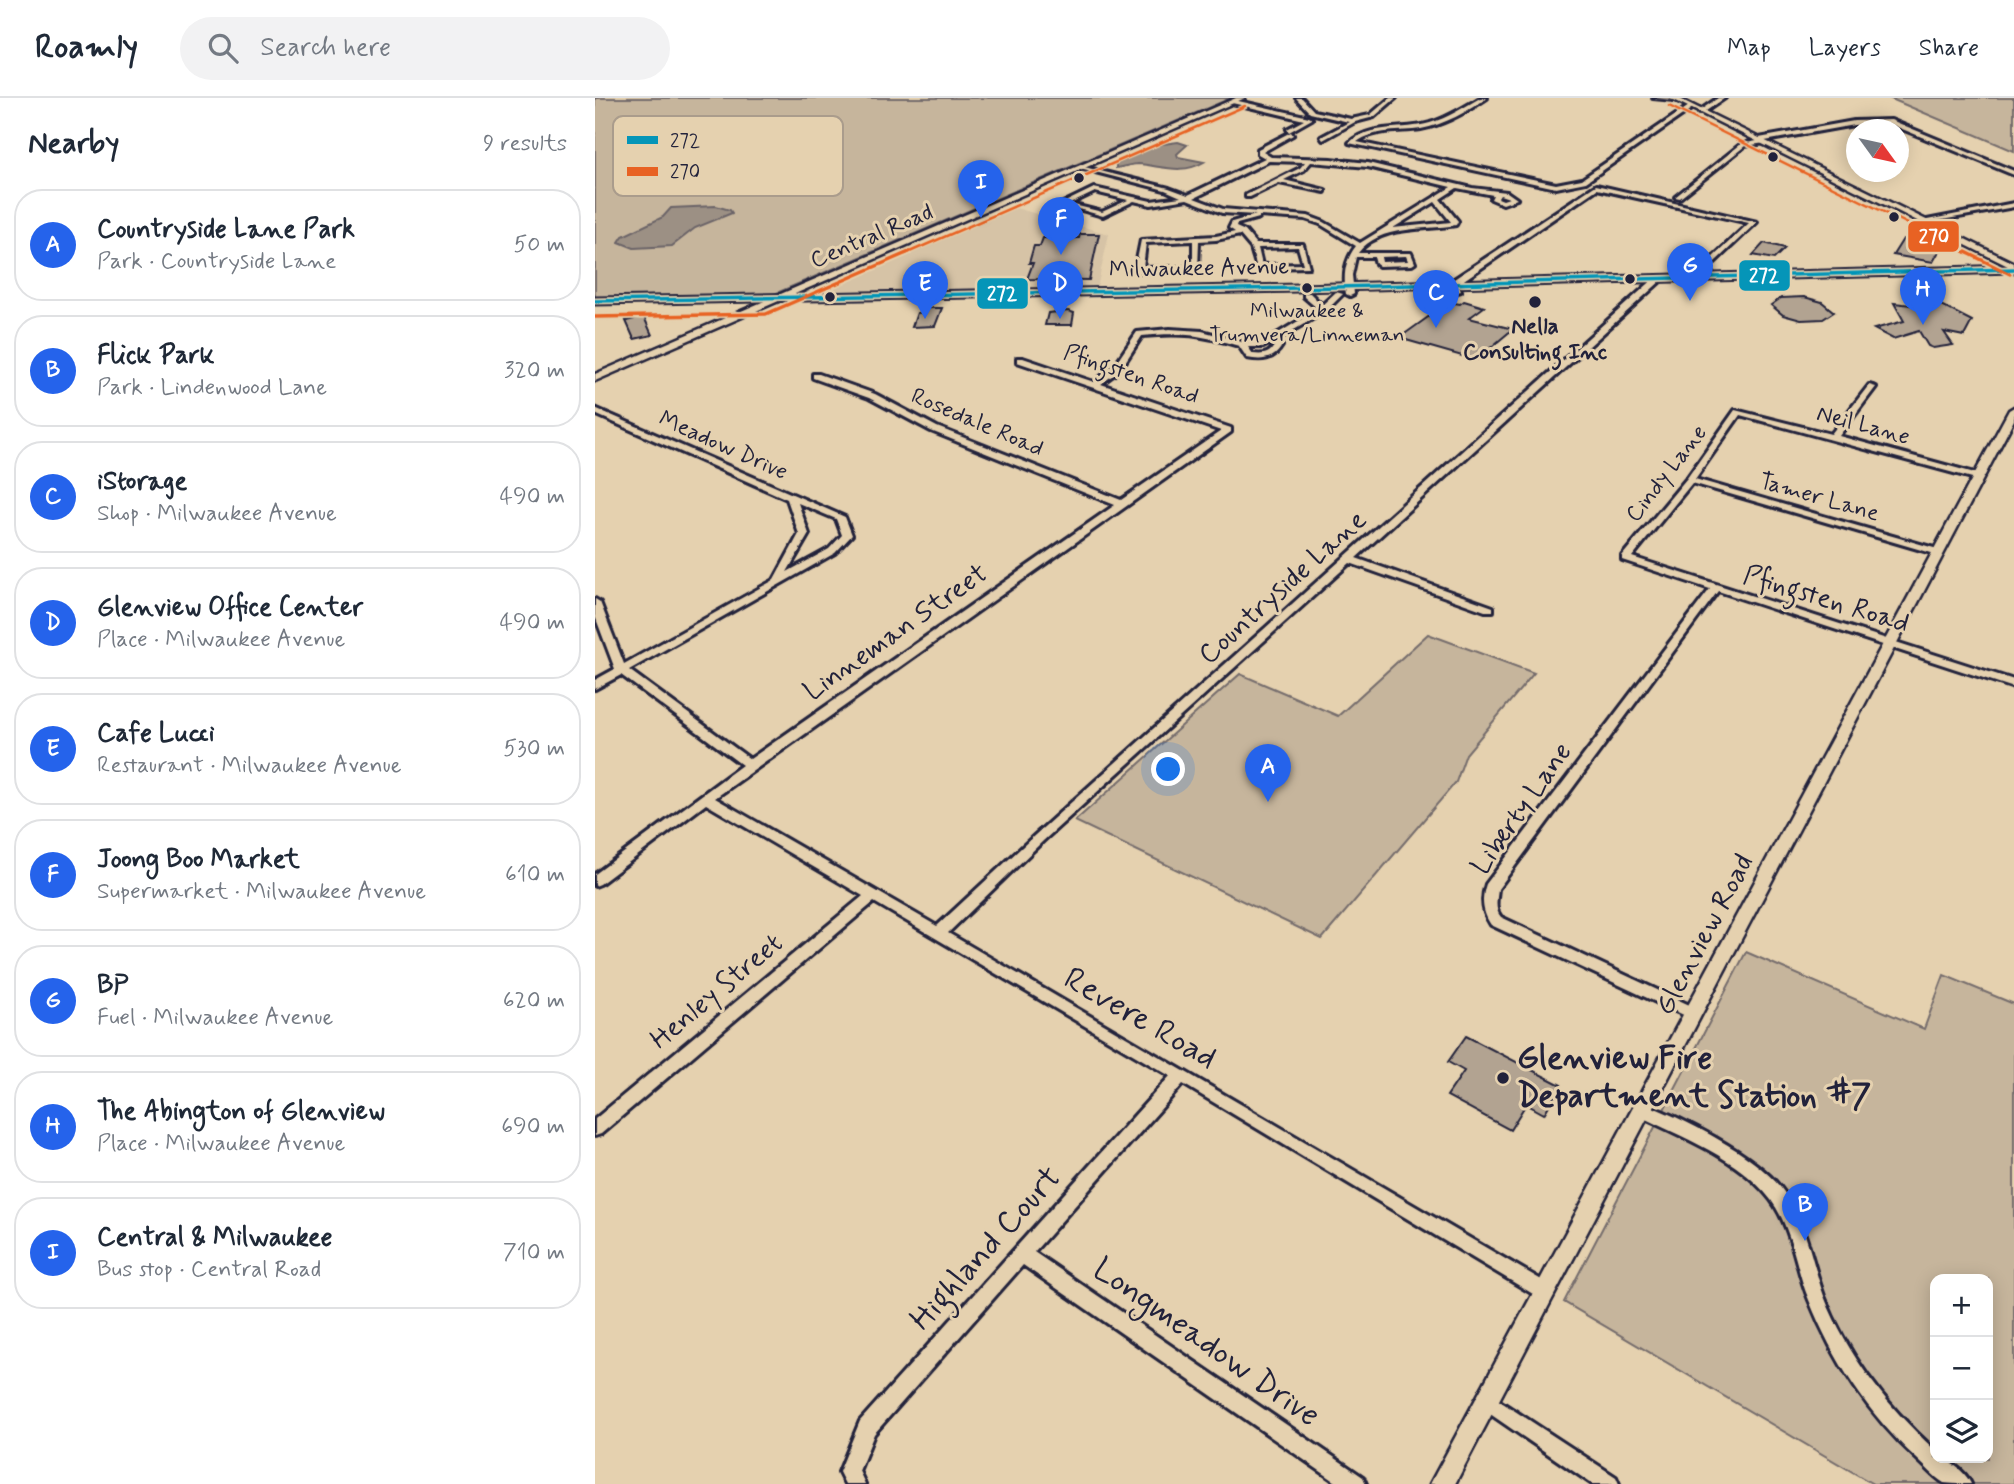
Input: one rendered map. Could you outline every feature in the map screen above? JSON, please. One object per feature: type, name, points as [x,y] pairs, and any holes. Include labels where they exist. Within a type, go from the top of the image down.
[{"type":"main road","points":[[1674,98],[2014,267]]},
{"type":"main road","name":"Central Road","points":[[595,379],[1238,100]]},
{"type":"main road","name":"Milwaukee Avenue","points":[[1656,282],[1697,277],[2014,267]]},
{"type":"main road","name":"Milwaukee Avenue","points":[[595,308],[1307,295],[1456,287],[2014,276]]},
{"type":"main road","name":"Milwaukee Avenue","points":[[595,301],[1022,293],[1346,292]]},
{"type":"main road","points":[[936,302],[1008,299],[1022,293]]},
{"type":"main road","name":"Glenview Road","points":[[1442,1484],[2014,410]]},
{"type":"street","points":[[1299,98],[1312,113],[1353,121]]},
{"type":"street","points":[[1323,138],[1353,121],[1372,116],[1393,98]]},
{"type":"street","points":[[1484,98],[1429,126],[1372,134],[1359,137],[1352,143],[1556,186],[1584,181],[1691,107]]},
{"type":"street","points":[[1656,98],[1674,98]]},
{"type":"street","points":[[1701,112],[1722,98]]},
{"type":"street","points":[[1238,100],[1309,119],[1259,150],[1268,159]]},
{"type":"street","points":[[1678,197],[1743,145],[1854,123],[1891,122],[2014,173]]},
{"type":"street","points":[[1132,200],[1103,214],[1064,204],[1094,190],[1151,203],[1190,197],[1268,159],[1367,164],[1497,195]]},
{"type":"street","points":[[1248,196],[1302,169],[1309,161]]},
{"type":"street","points":[[1082,167],[1190,197],[1222,211],[1306,217],[1322,223],[1360,246]]},
{"type":"street","points":[[1278,181],[1324,191]]},
{"type":"street","points":[[1094,385],[1117,368],[1134,339],[1151,331],[1202,333],[1242,344],[1263,345],[1273,341],[1346,292],[1348,268],[1352,255],[1360,246],[1455,187]]},
{"type":"street","points":[[1456,287],[1596,187],[1754,222],[1697,277]]},
{"type":"street","points":[[1385,231],[1454,224],[1455,221],[1436,199]]},
{"type":"street","points":[[1925,221],[2014,205]]},
{"type":"street","points":[[1257,246],[1301,245],[1307,266],[1259,267],[1257,246],[1243,232],[1232,228],[1234,223],[1270,214]]},
{"type":"street","points":[[1196,239],[1196,269],[1139,270],[1143,241],[1196,239],[1243,232]]},
{"type":"street","points":[[1352,255],[1377,254]]},
{"type":"street","name":"Countryside Lane","points":[[939,933],[1049,828],[1656,282]]},
{"type":"street","points":[[1307,295],[1323,309]]},
{"type":"street","points":[[1242,344],[1250,356],[1260,358],[1276,352],[1278,346],[1273,341]]},
{"type":"street","name":"Pfingsten Road","points":[[1020,360],[1228,430]]},
{"type":"street","name":"Rosedale Road","points":[[816,376],[872,396],[934,429],[1122,504]]},
{"type":"street","points":[[1833,438],[1872,387]]},
{"type":"street","name":"Meadow Drive","points":[[595,411],[791,497],[803,534],[778,580]]},
{"type":"street","name":"Neil Lane","points":[[1738,412],[1979,477]]},
{"type":"street","name":"Cindy Lane","points":[[1626,558],[1690,481],[1738,412]]},
{"type":"street","name":"Linneman Street","points":[[595,881],[750,765],[1228,430]]},
{"type":"street","name":"Tamer Lane","points":[[1690,481],[1938,552]]},
{"type":"street","points":[[595,685],[832,551],[847,535],[840,517],[791,497]]},
{"type":"street","name":"Pfingsten Road","points":[[1626,558],[2014,684]]},
{"type":"street","points":[[1349,559],[1489,609]]},
{"type":"street","name":"Liberty Lane","points":[[1693,1013],[1496,921],[1490,915],[1489,903],[1491,888],[1715,589]]},
{"type":"street","points":[[595,602],[621,670],[750,765]]},
{"type":"street","name":"Revere Road","points":[[706,798],[1181,1075],[1544,1291]]},
{"type":"street","name":"Henley Street","points":[[595,1129],[873,895]]},
{"type":"street","name":"Highland Court","points":[[852,1478],[867,1427],[1181,1075]]},
{"type":"street","points":[[1641,1110],[1742,1165],[1765,1182],[1777,1196],[1798,1234],[1816,1297],[1846,1359],[1876,1402],[1904,1434],[1935,1464],[1961,1484]]},
{"type":"street","name":"Longmeadow Drive","points":[[1021,1253],[1356,1484]]},
{"type":"street","points":[[1486,1401],[1609,1484]]},
{"type":"shaded area","points":[[595,98],[1231,98],[772,295],[595,298]]},
{"type":"shaded area","points":[[1889,98],[2014,98],[2014,151]]},
{"type":"shaded area","points":[[1178,142],[1187,145],[1177,154],[1178,157],[1204,162],[1180,169],[1138,164],[1116,168],[1116,164],[1156,145]]},
{"type":"shaded area","points":[[716,206],[732,213],[695,228],[672,246],[634,248],[619,242],[623,236],[663,217],[671,208]]},
{"type":"shaded area","points":[[1012,207],[1109,234],[1097,288],[835,292],[827,289]]},
{"type":"shaded area","points":[[1428,634],[1534,673],[1466,754],[1456,782],[1322,939],[1075,821],[1240,674],[1338,716]]},
{"type":"shaded area","points":[[1746,952],[1924,1029],[1944,975],[2014,1004],[2014,1484],[1873,1484],[1564,1302]]},
{"type":"building","points":[[1080,234],[1099,234],[1089,280],[1027,279],[1033,263],[1029,263],[1034,246],[1040,246],[1043,238],[1079,238]]},
{"type":"building","points":[[1903,239],[1942,246],[1933,262],[1893,255]]},
{"type":"building","points":[[1764,243],[1785,248],[1774,259],[1753,255]]},
{"type":"building","points":[[1804,297],[1822,302],[1834,312],[1823,319],[1801,320],[1783,315],[1771,305],[1781,298]]},
{"type":"building","points":[[1464,301],[1484,307],[1469,318],[1513,329],[1476,360],[1399,338],[1449,302],[1460,304]]},
{"type":"building","points":[[1894,303],[1937,308],[1939,304],[1972,321],[1964,336],[1944,332],[1953,345],[1933,348],[1928,346],[1919,331],[1893,339],[1874,329],[1904,321]]},
{"type":"building","points":[[926,308],[942,308],[935,326],[912,327],[917,313],[925,312]]},
{"type":"building","points":[[1048,313],[1074,313],[1072,325],[1045,325]]},
{"type":"building","points":[[644,317],[652,335],[634,339],[626,321]]},
{"type":"building","name":"Glenview Fire Department Station #7","points":[[1466,1036],[1561,1085],[1544,1114],[1526,1104],[1510,1130],[1447,1096],[1464,1071],[1448,1062]]},
{"type":"transit line","name":"270","points":[[595,317],[766,314],[1245,106]]},
{"type":"transit line","name":"270","points":[[1669,106],[2010,274]]},
{"type":"transit line","name":"272","points":[[595,301],[1299,288],[2014,269]]},
{"type":"place","name":"Central & Milwaukee","points":[[981,218]]},
{"type":"place","name":"Joong Boo Market","points":[[1061,255]]},
{"type":"place","name":"Milwaukee & Trumvera/Linneman","points":[[1307,288]]},
{"type":"place","name":"BP","points":[[1690,301]]},
{"type":"place","name":"Nella Consulting Inc","points":[[1535,302]]},
{"type":"place","name":"Cafe Lucci","points":[[925,319]]},
{"type":"place","name":"Glenview Office Center","points":[[1060,319]]},
{"type":"place","name":"The Abington of Glenview","points":[[1923,325]]},
{"type":"place","name":"iStorage","points":[[1436,328]]},
{"type":"place","name":"Countryside Lane Park","points":[[1268,802]]},
{"type":"place","name":"Glenview Fire Department Station #7","points":[[1503,1078]]},
{"type":"place","name":"Flick Park","points":[[1805,1241]]}]
